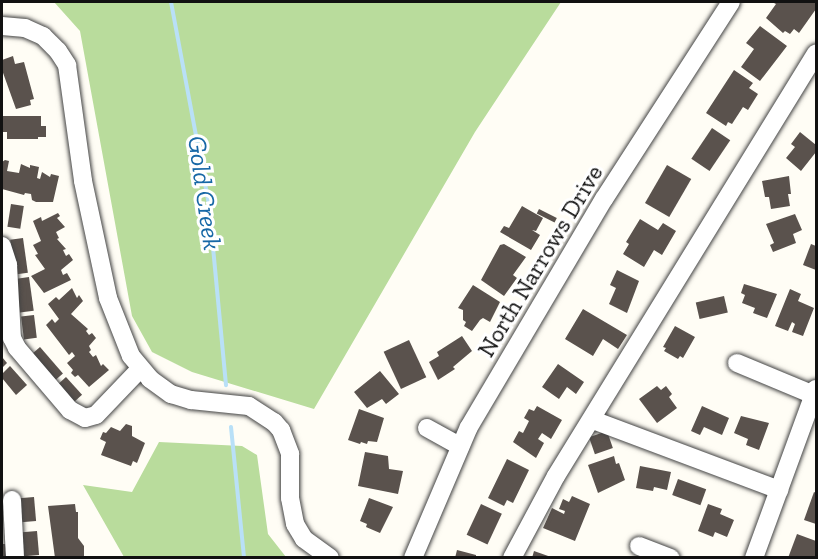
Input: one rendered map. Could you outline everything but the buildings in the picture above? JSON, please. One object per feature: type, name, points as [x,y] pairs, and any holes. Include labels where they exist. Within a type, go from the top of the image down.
[{"type":"street","name":"North Narrows Drive","points":[[412,558],[460,446],[604,199],[731,2]]},
{"type":"street","points":[[2,26],[25,28],[43,36],[58,51],[67,65],[83,181],[108,297],[124,344],[140,369],[157,386],[182,398],[249,406],[274,422],[281,430],[290,454],[290,498],[295,524],[303,539],[330,558]]},
{"type":"street","points":[[512,558],[556,476],[593,420],[731,190],[816,54]]},
{"type":"street","points":[[2,246],[8,265],[7,332],[17,348],[48,385],[80,417],[91,417],[102,410],[140,369]]},
{"type":"street","points":[[737,363],[815,392],[753,558]]},
{"type":"street","points":[[593,420],[778,490]]},
{"type":"street","points":[[427,428],[460,446]]},
{"type":"street","points":[[12,500],[15,558]]},
{"type":"street","points":[[639,546],[671,558]]},
{"type":"green space","points":[[54,2],[561,2],[475,132],[314,409],[192,372],[152,352],[132,316],[80,31]]},
{"type":"green space","points":[[159,442],[242,446],[257,455],[268,534],[286,557],[124,557],[83,485],[132,492]]},
{"type":"waterway","name":"Gold Creek","points":[[171,2],[209,205],[226,385]]},
{"type":"waterway","name":"Gold Creek","points":[[231,427],[244,558]]}]
